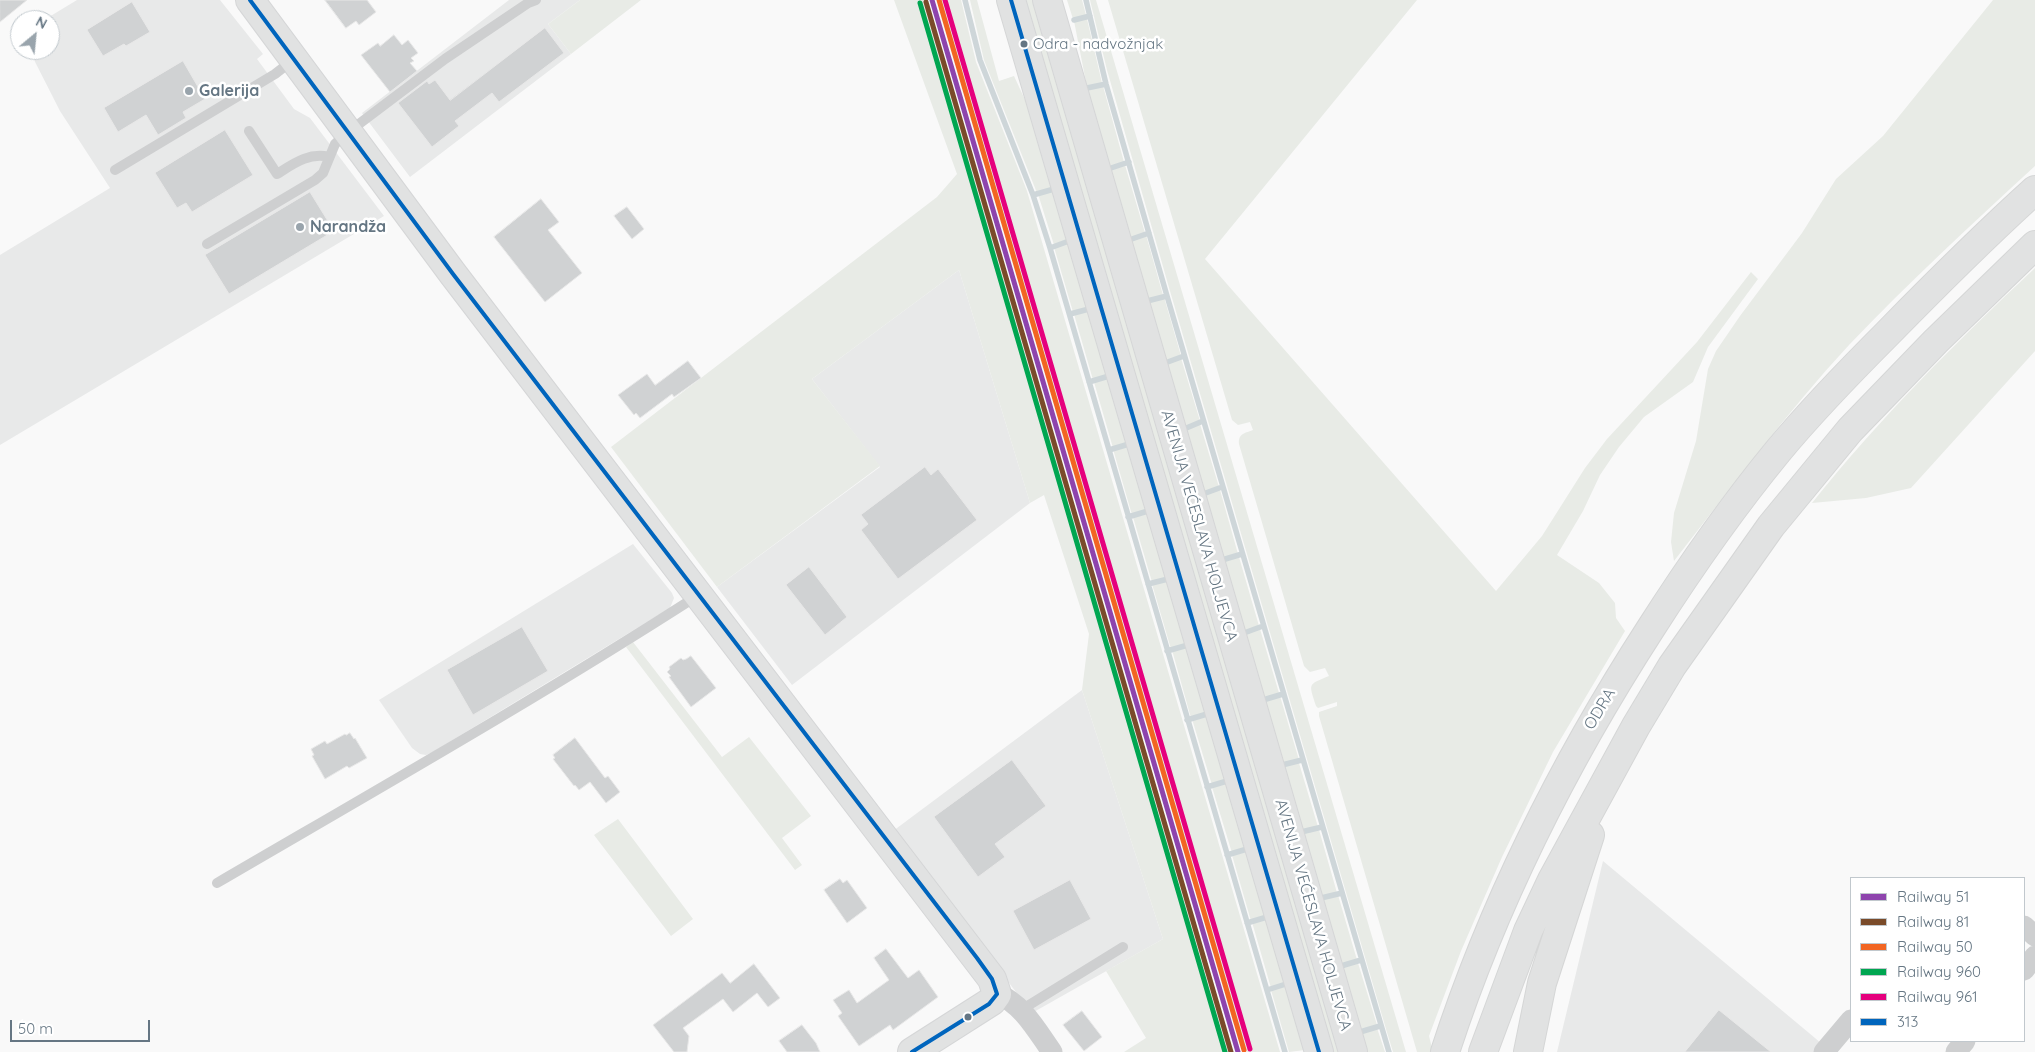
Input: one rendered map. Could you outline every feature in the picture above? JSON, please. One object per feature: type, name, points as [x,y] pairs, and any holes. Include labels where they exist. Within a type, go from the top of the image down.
[{"type":"main road","points":[[250,0],[348,133],[698,595],[992,979],[997,994],[989,1004],[912,1052]]},
{"type":"main road","name":"AVENIJA VEĆESLAVA HOLJEVCA","points":[[1011,0],[1319,1052]]},
{"type":"main road","name":"AVENIJA VEĆESLAVA HOLJEVCA","points":[[1047,0],[1353,1052]]},
{"type":"main road","name":"ODRA","points":[[1445,1052],[1478,961],[1525,850],[1557,784],[1602,705],[1691,565],[1778,451],[1819,403],[1979,240],[2035,190]]},
{"type":"main road","points":[[1483,1052],[1528,931],[1552,880],[1612,769],[1672,666],[1771,526],[1850,430],[1936,341],[2035,245]]},
{"type":"main road","points":[[1528,1052],[1542,982],[1612,769]]},
{"type":"street","points":[[2025,927],[2035,936]]},
{"type":"street","points":[[2025,969],[2035,956]]},
{"type":"street","points":[[997,994],[1021,1010],[1052,1052]]},
{"type":"street","points":[[1824,1052],[1850,1021]]},
{"type":"street","points":[[1956,1052],[1964,1042]]},
{"type":"lane","points":[[207,244],[315,180],[324,173],[335,144],[348,133],[445,58],[528,3],[536,0]]},
{"type":"lane","points":[[115,170],[275,74],[294,60]]},
{"type":"lane","points":[[249,131],[277,174],[308,157],[322,155],[329,157]]},
{"type":"lane","points":[[217,883],[429,760],[636,636],[698,595]]},
{"type":"lane","points":[[1021,1010],[1123,947]]},
{"type":"shaded area","points":[[77,0],[220,0],[263,54],[257,59],[294,109],[310,118],[384,216],[0,445],[0,255],[110,188],[60,111],[34,60],[60,60],[60,10]]},
{"type":"shaded area","points":[[509,0],[580,0],[548,24],[571,54],[410,177],[362,113]]},
{"type":"shaded area","points":[[580,0],[641,0],[571,54],[548,24]]},
{"type":"shaded area","points":[[894,0],[924,0],[1088,567],[1232,1052],[1124,1052],[1146,1038],[1106,971],[1163,939],[1082,690],[1089,634],[1044,495],[1030,503],[959,270],[812,379],[880,466],[717,587],[611,447],[937,197],[957,174]]},
{"type":"shaded area","points":[[940,0],[961,0],[976,62],[1027,191],[1280,1052],[1247,1052]]},
{"type":"shaded area","points":[[970,0],[977,0],[999,81],[1014,76],[1033,117],[1054,187],[1037,193],[984,60]]},
{"type":"shaded area","points":[[1024,0],[1035,0],[1342,1052],[1330,1052]]},
{"type":"shaded area","points":[[1067,0],[1082,0],[1086,15],[1073,19]]},
{"type":"shaded area","points":[[1090,0],[1096,0],[1406,1052],[1393,1052],[1386,1029],[1170,291],[1107,70]]},
{"type":"shaded area","points":[[1108,0],[1417,0],[1205,259],[1496,591],[1542,536],[1585,468],[1607,439],[1697,342],[1751,272],[1758,279],[1708,347],[1693,382],[1644,417],[1619,447],[1600,475],[1583,511],[1557,555],[1599,583],[1615,603],[1616,618],[1625,631],[1553,752],[1502,857],[1461,951],[1429,1036],[1433,1052],[1417,1052],[1319,716],[1319,712],[1337,706],[1337,702],[1318,708],[1316,706],[1311,689],[1313,683],[1329,676],[1325,668],[1310,672],[1304,666],[1239,444],[1241,436],[1253,430],[1250,422],[1238,425],[1232,420]]},
{"type":"shaded area","points":[[1993,0],[2035,0],[2035,166],[1917,276],[1849,345],[1781,424],[1674,561],[1671,542],[1674,513],[1696,441],[1708,369],[1716,351],[1802,233],[1836,179],[1883,136]]},
{"type":"shaded area","points":[[1087,19],[1102,83],[1087,87],[1074,21]]},
{"type":"shaded area","points":[[1103,86],[1124,162],[1108,167],[1088,96],[1088,89]]},
{"type":"shaded area","points":[[1125,165],[1145,233],[1129,238],[1108,170]]},
{"type":"shaded area","points":[[1055,190],[1069,240],[1054,245],[1038,194]]},
{"type":"shaded area","points":[[1146,235],[1163,295],[1147,299],[1129,241]]},
{"type":"shaded area","points":[[1070,242],[1088,307],[1073,312],[1054,247]]},
{"type":"shaded area","points":[[2035,268],[2035,351],[1911,488],[1866,498],[1812,503],[1864,441],[1919,381]]},
{"type":"shaded area","points":[[959,270],[1030,503],[792,685],[717,587],[880,467],[812,379]]},
{"type":"shaded area","points":[[1164,297],[1181,356],[1165,361],[1147,303]]},
{"type":"shaded area","points":[[1090,310],[1108,375],[1093,380],[1074,314]]},
{"type":"shaded area","points":[[1181,358],[1200,421],[1184,427],[1165,365]]},
{"type":"shaded area","points":[[1110,377],[1128,443],[1113,448],[1094,382]]},
{"type":"shaded area","points":[[1200,424],[1219,487],[1203,493],[1184,430]]},
{"type":"shaded area","points":[[1129,445],[1147,510],[1132,515],[1113,449]]},
{"type":"shaded area","points":[[1220,490],[1238,554],[1222,559],[1203,496]]},
{"type":"shaded area","points":[[1149,512],[1167,577],[1152,582],[1133,517]]},
{"type":"shaded area","points":[[633,544],[672,593],[674,598],[670,608],[433,752],[426,755],[420,754],[412,748],[379,700]]},
{"type":"shaded area","points":[[1239,557],[1259,626],[1244,632],[1223,562]]},
{"type":"shaded area","points":[[1169,579],[1187,643],[1171,649],[1152,584]]},
{"type":"shaded area","points":[[1260,629],[1279,693],[1263,698],[1244,635]]},
{"type":"shaded area","points":[[633,642],[722,757],[749,737],[811,816],[782,838],[802,865],[795,870],[626,647]]},
{"type":"shaded area","points":[[1188,646],[1207,712],[1191,718],[1172,650]]},
{"type":"shaded area","points":[[1082,690],[1163,939],[1032,1013],[893,831]]},
{"type":"shaded area","points":[[1280,696],[1299,760],[1284,764],[1282,764],[1263,701]]},
{"type":"shaded area","points":[[1208,715],[1227,780],[1212,785],[1192,719]]},
{"type":"shaded area","points":[[1299,763],[1318,827],[1303,831],[1282,767]]},
{"type":"shaded area","points":[[1228,782],[1246,848],[1232,853],[1212,787]]},
{"type":"shaded area","points":[[618,819],[693,919],[671,936],[594,835]]},
{"type":"shaded area","points":[[1319,830],[1337,893],[1321,897],[1302,834]]},
{"type":"shaded area","points":[[1248,851],[1266,916],[1251,921],[1232,855]]},
{"type":"shaded area","points":[[1603,861],[1822,1044],[1816,1052],[1557,1052]]},
{"type":"shaded area","points":[[1338,895],[1357,960],[1341,965],[1321,900]]},
{"type":"shaded area","points":[[1268,918],[1285,983],[1271,988],[1252,922]]},
{"type":"shaded area","points":[[1358,963],[1377,1025],[1360,1031],[1341,968]]},
{"type":"shaded area","points":[[1287,985],[1305,1050],[1289,1052],[1271,990]]},
{"type":"shaded area","points":[[1377,1028],[1385,1052],[1366,1052],[1360,1034]]},
{"type":"building","points":[[0,0],[27,0],[15,10],[10,10],[10,14],[0,22]]},
{"type":"building","points":[[325,0],[367,0],[376,12],[359,25],[356,21],[346,28]]},
{"type":"building","points":[[132,2],[150,32],[126,46],[124,44],[103,56],[87,30]]},
{"type":"building","points":[[545,28],[564,53],[499,102],[492,93],[455,121],[459,126],[432,147],[398,103],[427,81],[429,84],[435,80],[450,100]]},
{"type":"building","points":[[394,35],[402,45],[408,40],[418,53],[411,58],[414,61],[410,63],[417,71],[390,92],[361,55],[378,43],[380,46]]},
{"type":"building","points":[[183,61],[205,99],[183,112],[186,118],[158,135],[146,115],[118,132],[104,108]]},
{"type":"building","points":[[225,130],[253,175],[192,212],[186,203],[177,208],[155,173]]},
{"type":"building","points":[[310,192],[334,231],[229,294],[205,255]]},
{"type":"building","points":[[541,199],[559,222],[548,230],[582,273],[545,302],[494,237]]},
{"type":"building","points":[[627,207],[644,229],[632,239],[614,216]]},
{"type":"building","points":[[688,361],[701,378],[674,397],[672,394],[640,418],[636,413],[634,415],[618,395],[647,374],[655,385]]},
{"type":"building","points":[[925,467],[931,475],[938,469],[977,520],[898,579],[861,530],[868,524],[861,515]]},
{"type":"building","points":[[809,567],[847,617],[825,635],[786,585]]},
{"type":"building","points":[[522,627],[548,671],[473,715],[447,670]]},
{"type":"building","points":[[691,656],[716,688],[691,707],[667,672],[670,669],[669,667],[681,658],[683,660]]},
{"type":"building","points":[[350,733],[367,758],[349,768],[347,766],[325,779],[312,756],[314,755],[311,749],[325,741],[327,744]]},
{"type":"building","points":[[575,738],[605,778],[608,776],[620,792],[606,803],[590,782],[579,790],[574,786],[553,759],[555,758],[553,755]]},
{"type":"building","points":[[1012,760],[1046,806],[995,844],[1005,857],[978,877],[934,817]]},
{"type":"building","points":[[840,879],[843,883],[847,880],[867,908],[847,923],[824,890]]},
{"type":"building","points":[[1070,880],[1091,919],[1034,950],[1013,911]]},
{"type":"building","points":[[886,949],[908,978],[919,970],[938,997],[893,1030],[890,1025],[859,1046],[838,1016],[842,1013],[833,1000],[849,990],[857,1003],[889,980],[874,958]]},
{"type":"building","points":[[754,964],[780,998],[768,1007],[757,993],[733,1012],[723,999],[683,1028],[689,1036],[687,1052],[674,1052],[653,1025],[722,973],[730,983]]},
{"type":"building","points":[[1719,1010],[1771,1052],[1685,1052]]},
{"type":"building","points":[[1082,1011],[1102,1037],[1084,1051],[1063,1025]]},
{"type":"building","points":[[802,1025],[816,1043],[820,1052],[787,1052],[779,1041]]},
{"type":"waterway","points":[[965,0],[980,60],[1033,195],[1050,248],[1285,1052]]},
{"type":"waterway","points":[[1086,0],[1106,84],[1167,296],[1389,1052]]},
{"type":"waterway","points":[[1074,20],[1090,16]]},
{"type":"waterway","points":[[1087,88],[1106,84]]},
{"type":"waterway","points":[[1108,169],[1129,162]]},
{"type":"waterway","points":[[1033,195],[1054,189]]},
{"type":"waterway","points":[[1129,240],[1149,233]]},
{"type":"waterway","points":[[1050,248],[1069,241]]},
{"type":"waterway","points":[[1147,301],[1167,296]]},
{"type":"waterway","points":[[1070,314],[1089,309]]},
{"type":"waterway","points":[[1165,363],[1184,356]]},
{"type":"waterway","points":[[1089,382],[1109,376]]},
{"type":"waterway","points":[[1184,429],[1203,421]]},
{"type":"waterway","points":[[1109,450],[1129,444]]},
{"type":"waterway","points":[[1203,494],[1222,487]]},
{"type":"waterway","points":[[1128,517],[1148,511]]},
{"type":"waterway","points":[[1222,560],[1242,554]]},
{"type":"waterway","points":[[1148,584],[1168,579]]},
{"type":"waterway","points":[[1244,633],[1263,626]]},
{"type":"waterway","points":[[1167,651],[1188,645]]},
{"type":"waterway","points":[[1263,700],[1283,694]]},
{"type":"waterway","points":[[1187,720],[1207,714]]},
{"type":"waterway","points":[[1282,765],[1302,760]]},
{"type":"waterway","points":[[1207,787],[1227,781]]},
{"type":"waterway","points":[[1301,832],[1322,827]]},
{"type":"waterway","points":[[1227,855],[1247,849]]},
{"type":"waterway","points":[[1321,898],[1342,893]]},
{"type":"waterway","points":[[1247,923],[1267,917]]},
{"type":"waterway","points":[[1341,966],[1361,960]]},
{"type":"waterway","points":[[1267,990],[1286,984]]},
{"type":"waterway","points":[[1360,1032],[1380,1026]]},
{"type":"rail line","name":"51","points":[[932,0],[1238,1052]]},
{"type":"rail line","name":"50","points":[[939,0],[1244,1050]]},
{"type":"rail line","name":"961","points":[[945,0],[1250,1049]]},
{"type":"rail line","name":"81","points":[[926,2],[1231,1052]]},
{"type":"rail line","name":"960","points":[[920,3],[1225,1052]]},
{"type":"transit line","name":"313","points":[[250,0],[453,274],[977,958],[992,979],[997,994]]},
{"type":"transit line","name":"313","points":[[1011,0],[1319,1052]]},
{"type":"transit line","name":"313","points":[[912,1052],[989,1004],[997,994]]},
{"type":"place","name":"Odra - nadvožnjak","points":[[1024,44]]},
{"type":"place","name":"Galerija","points":[[189,91]]},
{"type":"place","name":"Narandža","points":[[300,227]]}]
